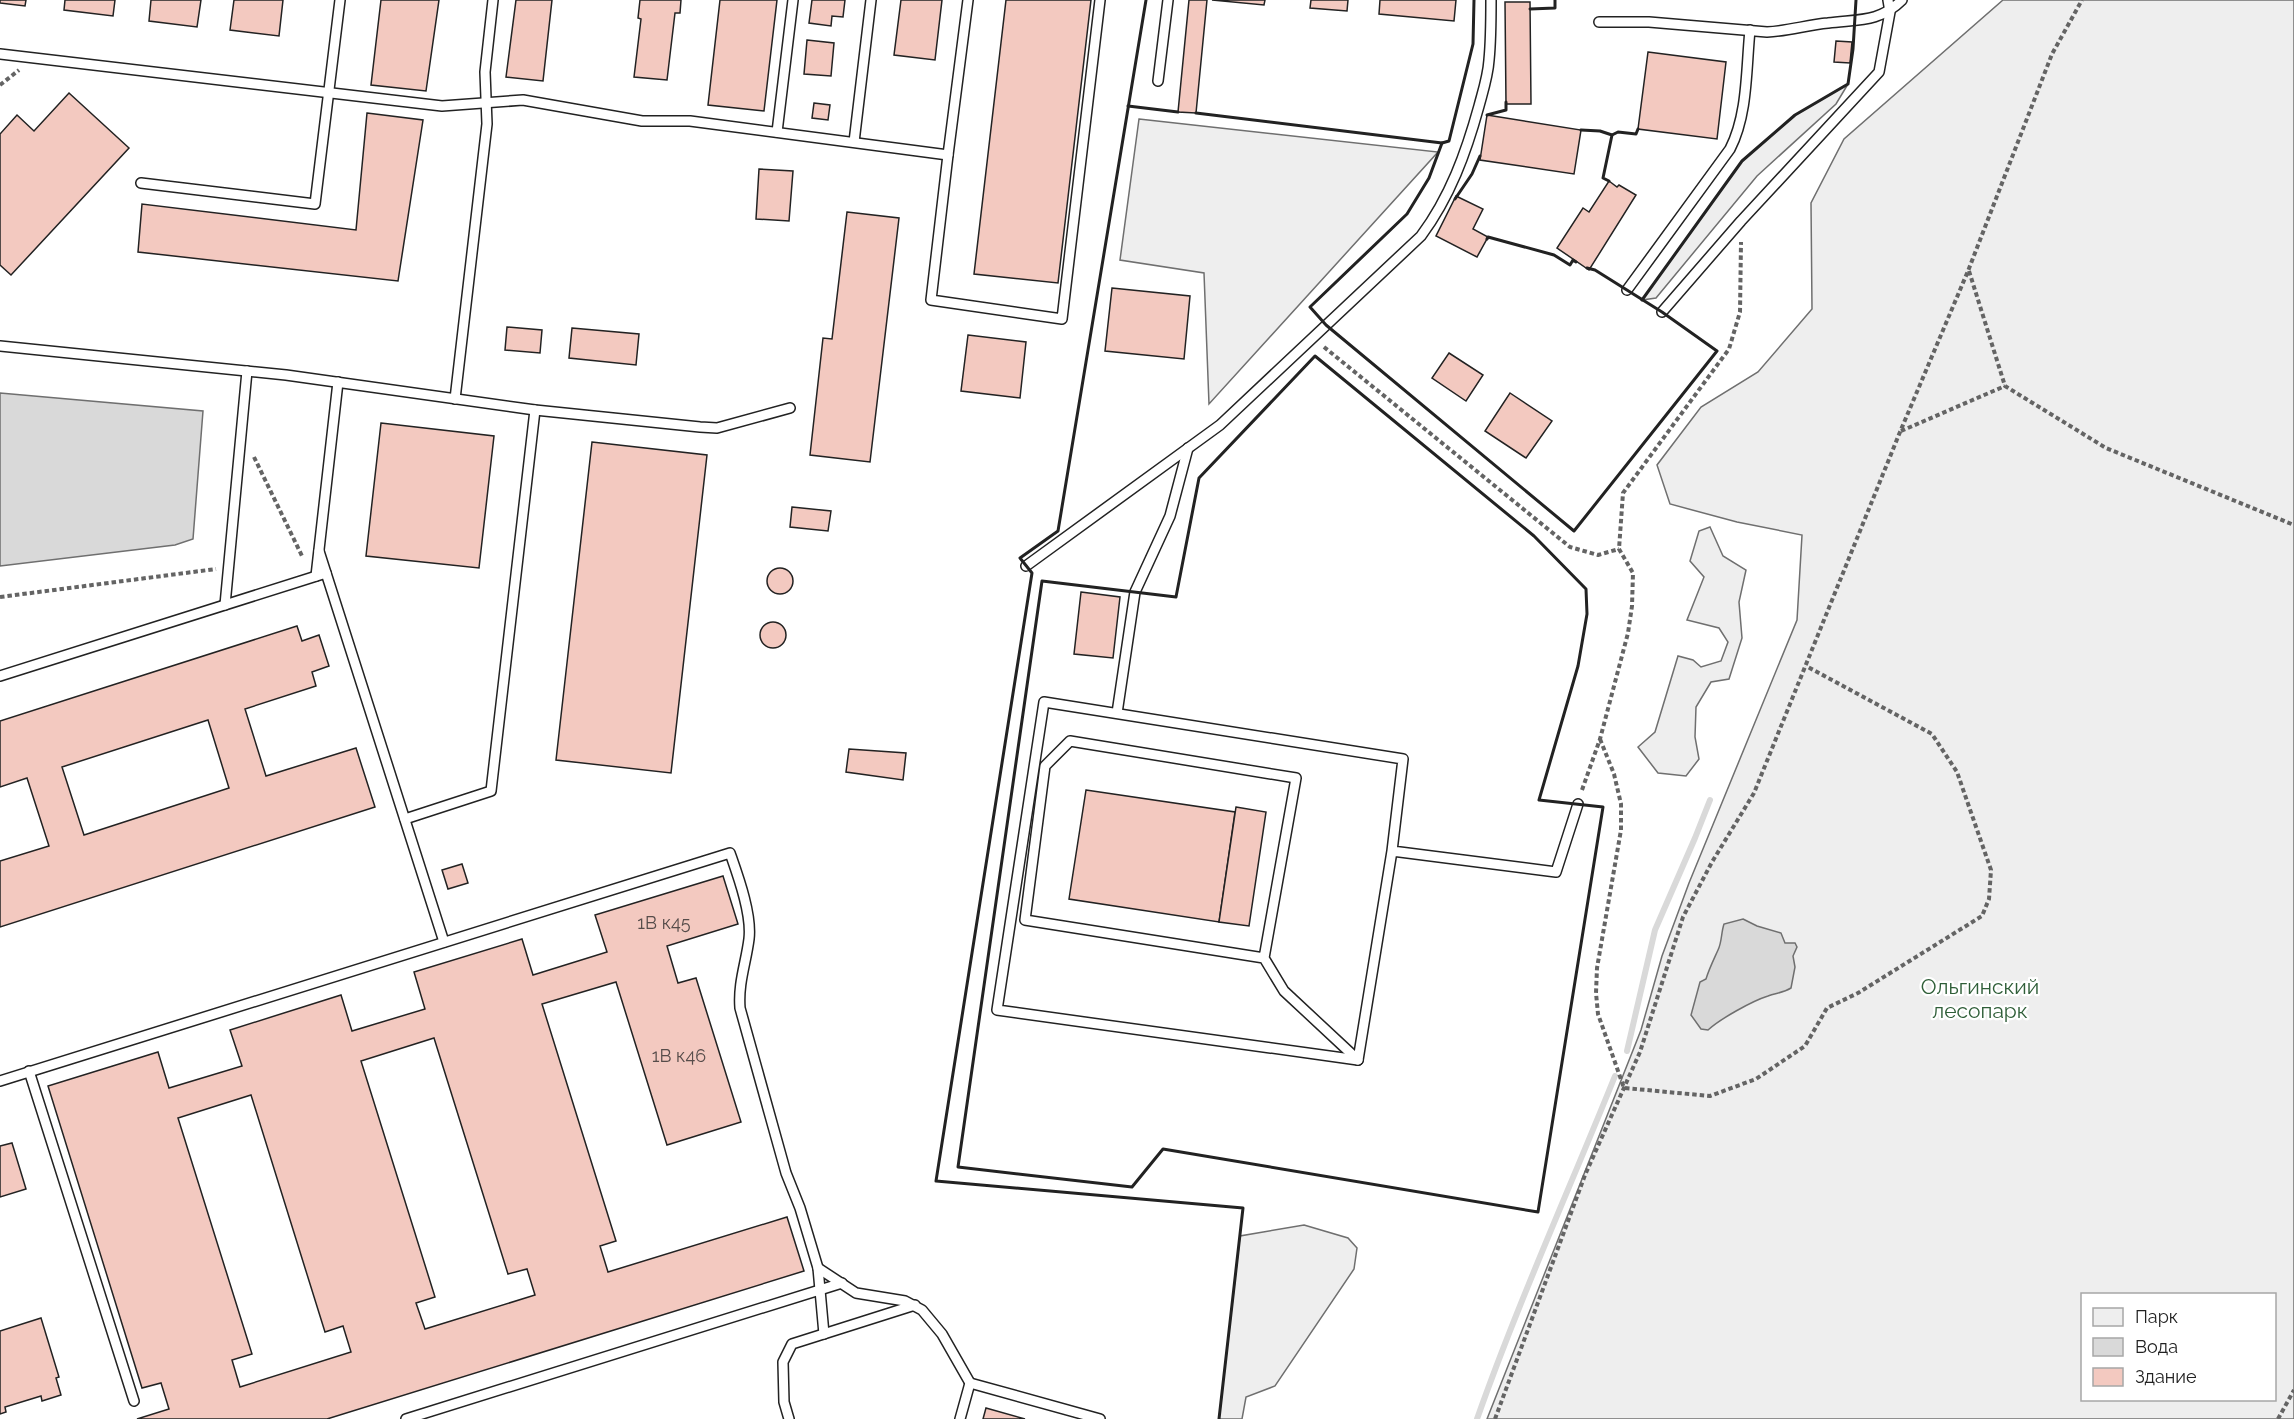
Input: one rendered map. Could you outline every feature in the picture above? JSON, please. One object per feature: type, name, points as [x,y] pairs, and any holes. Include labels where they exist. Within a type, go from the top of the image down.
[{"type":"lane","points":[[141,183],[315,204],[340,0]]},
{"type":"lane","points":[[455,399],[487,124],[484,72],[493,0]]},
{"type":"lane","points":[[777,132],[793,0]]},
{"type":"lane","points":[[854,142],[871,0]]},
{"type":"lane","points":[[968,0],[931,300],[1062,319],[1100,0]]},
{"type":"lane","points":[[1158,81],[1168,0]]},
{"type":"lane","points":[[1026,566],[1220,425],[1421,236],[1439,212],[1460,166],[1487,75],[1491,0]]},
{"type":"lane","points":[[1662,312],[1879,72],[1890,12],[1888,0]]},
{"type":"lane","points":[[1599,22],[1650,22],[1784,31],[1827,23],[1855,22],[1890,12],[1902,0]]},
{"type":"lane","points":[[1627,291],[1730,149],[1737,136],[1741,121],[1750,30]]},
{"type":"lane","points":[[0,54],[442,106],[523,100],[642,121],[690,121],[948,155]]},
{"type":"lane","points":[[0,346],[338,382],[535,411],[717,428],[790,408]]},
{"type":"lane","points":[[225,605],[247,371]]},
{"type":"lane","points":[[316,576],[338,382]]},
{"type":"lane","points":[[405,819],[491,791],[535,411]]},
{"type":"lane","points":[[1117,713],[1135,592],[1170,516],[1188,448]]},
{"type":"lane","points":[[319,551],[444,942]]},
{"type":"lane","points":[[0,676],[326,573]]},
{"type":"lane","points":[[1044,702],[1403,759],[1392,851],[1358,1060],[997,1010],[1044,702]]},
{"type":"lane","points":[[1264,958],[1025,920],[1045,766],[1070,741],[1296,778],[1264,958],[1284,991],[1358,1060]]},
{"type":"lane","points":[[1392,851],[1556,872],[1579,801]]},
{"type":"lane","points":[[0,1081],[730,853],[749,922],[749,936],[740,983],[741,1015],[786,1173],[800,1208],[818,1268],[824,1334]]},
{"type":"lane","points":[[29,1071],[134,1401]]},
{"type":"lane","points":[[818,1268],[856,1293],[905,1301],[922,1310],[942,1334],[970,1383],[1100,1419]]},
{"type":"lane","points":[[406,1419],[842,1283]]},
{"type":"lane","points":[[789,1419],[783,1402],[783,1362],[792,1344],[915,1305]]},
{"type":"lane","points":[[960,1419],[970,1383]]},
{"type":"path","points":[[1495,1419],[1585,1175],[1640,1052],[1683,917],[1712,862],[1754,793],[1900,432],[1968,271],[2052,54],[2082,0]]},
{"type":"path","points":[[1579,801],[1600,739],[1628,633],[1632,606],[1633,573],[1619,549],[1623,492],[1729,349],[1740,312],[1742,221]]},
{"type":"path","points":[[1968,271],[2005,386],[2106,448],[2294,525]]},
{"type":"path","points":[[1312,338],[1570,547],[1598,555],[1619,549]]},
{"type":"path","points":[[1900,432],[2005,386]]},
{"type":"path","points":[[242,430],[298,550],[316,576]]},
{"type":"path","points":[[0,597],[228,567]]},
{"type":"path","points":[[1624,1088],[1710,1096],[1756,1079],[1805,1046],[1827,1008],[1858,993],[1982,916],[1989,899],[1991,870],[1957,772],[1932,734],[1806,666]]},
{"type":"path","points":[[1600,739],[1614,774],[1621,804],[1621,830],[1597,968],[1596,993],[1598,1014],[1624,1088]]},
{"type":"path","points":[[2278,1419],[2294,1390]]},
{"type":"green space","name":"Ольгинский лесопарк","points":[[2003,0],[2294,0],[2294,1419],[1487,1419],[1641,1030],[1662,956],[1689,883],[1797,620],[1802,535],[1737,522],[1670,504],[1657,465],[1701,407],[1758,372],[1812,309],[1811,203],[1844,139]]},
{"type":"green space","points":[[1848,84],[1836,104],[1757,176],[1656,298],[1642,300],[1742,161],[1795,115]]},
{"type":"green space","points":[[1139,119],[1438,152],[1209,404],[1204,273],[1120,260]]},
{"type":"green space","points":[[1710,527],[1723,556],[1746,570],[1739,602],[1742,638],[1729,679],[1711,682],[1696,707],[1695,737],[1699,759],[1686,776],[1658,773],[1638,747],[1655,732],[1678,656],[1693,660],[1701,667],[1721,661],[1728,642],[1719,628],[1687,620],[1704,577],[1690,561],[1699,531]]},
{"type":"green space","points":[[1304,1225],[1348,1238],[1357,1248],[1354,1269],[1275,1386],[1246,1397],[1242,1419],[1219,1419],[1240,1236]]},
{"type":"water","points":[[0,393],[203,411],[193,539],[175,545],[0,566]]},
{"type":"water","points":[[1743,919],[1781,933],[1785,943],[1795,943],[1797,947],[1793,956],[1795,967],[1791,988],[1745,1006],[1708,1030],[1701,1029],[1691,1015],[1700,982],[1706,979],[1719,947],[1724,924]]},
{"type":"building","points":[[0,0],[26,0],[25,6],[0,3]]},
{"type":"building","points":[[65,0],[115,0],[113,16],[64,10]]},
{"type":"building","points":[[151,0],[201,0],[197,27],[149,21]]},
{"type":"building","points":[[234,0],[283,0],[279,36],[230,30]]},
{"type":"building","points":[[381,0],[439,0],[426,91],[371,85]]},
{"type":"building","points":[[516,0],[552,0],[543,81],[506,77]]},
{"type":"building","points":[[640,0],[681,0],[680,13],[675,13],[667,80],[634,77],[641,19],[638,18]]},
{"type":"building","points":[[720,0],[777,0],[764,111],[708,105]]},
{"type":"building","points":[[812,0],[845,0],[843,17],[832,16],[831,26],[809,23]]},
{"type":"building","points":[[901,0],[942,0],[935,60],[894,55]]},
{"type":"building","points":[[1006,0],[1091,0],[1058,283],[974,274]]},
{"type":"building","points":[[1189,0],[1207,0],[1196,113],[1178,112]]},
{"type":"building","points":[[1212,0],[1265,0],[1264,5]]},
{"type":"building","points":[[1311,0],[1348,0],[1347,11],[1310,8]]},
{"type":"building","points":[[1380,0],[1456,0],[1454,21],[1379,14]]},
{"type":"building","points":[[1505,2],[1530,2],[1531,104],[1506,104]]},
{"type":"building","points":[[807,40],[834,43],[831,76],[804,74]]},
{"type":"building","points":[[1836,41],[1852,42],[1850,63],[1834,62]]},
{"type":"building","points":[[1648,52],[1726,62],[1717,139],[1638,129]]},
{"type":"building","points":[[69,93],[129,148],[11,275],[0,265],[0,134],[17,115],[34,131]]},
{"type":"building","points":[[814,103],[830,105],[828,120],[812,118]]},
{"type":"building","points":[[367,113],[423,120],[398,281],[138,252],[142,204],[356,230]]},
{"type":"building","points":[[1487,115],[1581,130],[1574,174],[1480,160]]},
{"type":"building","points":[[759,169],[793,171],[789,221],[756,219]]},
{"type":"building","points":[[1609,181],[1636,195],[1589,270],[1557,248],[1583,208],[1589,212]]},
{"type":"building","points":[[1456,196],[1483,209],[1473,229],[1488,237],[1477,257],[1436,236]]},
{"type":"building","points":[[847,212],[899,218],[870,462],[810,455],[823,338],[832,339]]},
{"type":"building","points":[[1112,288],[1190,296],[1184,359],[1105,351]]},
{"type":"building","points":[[507,327],[542,330],[540,353],[505,350]]},
{"type":"building","points":[[572,328],[639,334],[636,365],[569,358]]},
{"type":"building","points":[[968,335],[1026,342],[1020,398],[961,391]]},
{"type":"building","points":[[1449,353],[1483,375],[1466,401],[1432,378]]},
{"type":"building","points":[[1510,393],[1552,421],[1526,458],[1485,431]]},
{"type":"building","points":[[381,423],[494,436],[479,568],[366,556]]},
{"type":"building","points":[[592,442],[707,455],[671,773],[556,760]]},
{"type":"building","points":[[792,507],[831,511],[828,531],[790,527]]},
{"type":"building","points":[[780,568],[789,572],[793,581],[789,590],[780,594],[771,590],[767,581],[771,572]]},
{"type":"building","points":[[1081,592],[1120,597],[1113,658],[1074,654]]},
{"type":"building","points":[[773,622],[782,626],[786,635],[782,644],[773,648],[764,644],[760,635],[764,626]]},
{"type":"building","points":[[297,626],[302,641],[319,635],[329,666],[312,672],[316,686],[245,709],[266,776],[356,748],[375,807],[0,927],[0,861],[49,846],[27,778],[0,787],[0,721]],"holes":[[[208,720],[229,788],[84,835],[62,767]]]},
{"type":"building","points":[[849,749],[906,753],[903,780],[846,772]]},
{"type":"building","points":[[1086,790],[1235,812],[1219,922],[1069,899]]},
{"type":"building","points":[[1236,807],[1266,812],[1249,926],[1219,922]]},
{"type":"building","points":[[462,864],[468,883],[448,889],[442,870]]},
{"type":"building","points":[[723,876],[738,924],[667,946],[678,983],[696,978],[741,1122],[667,1145],[616,982],[542,1004],[616,1241],[600,1246],[608,1272],[787,1217],[804,1271],[327,1419],[137,1419],[169,1409],[161,1383],[142,1388],[48,1086],[158,1052],[169,1088],[242,1066],[230,1030],[341,995],[352,1031],[425,1009],[414,972],[522,939],[533,975],[607,952],[595,915]],"holes":[[[434,1038],[508,1274],[527,1269],[535,1295],[425,1329],[416,1303],[435,1297],[361,1061]],[[251,1095],[325,1332],[343,1326],[351,1352],[240,1387],[232,1360],[252,1354],[178,1118]]]},
{"type":"building","points":[[12,1143],[26,1189],[0,1197],[0,1146]]},
{"type":"building","points":[[41,1318],[59,1377],[56,1378],[61,1395],[42,1401],[41,1396],[5,1407],[6,1412],[0,1414],[0,1331]]},
{"type":"building","points":[[986,1408],[1025,1419],[983,1419]]},
{"type":"waterway","points":[[1627,1051],[1655,930],[1710,800]]},
{"type":"waterway","points":[[1477,1419],[1615,1076]]},
{"type":"wall","points":[[1146,0],[1058,531],[1020,558],[1032,573],[936,1181],[1243,1208],[1219,1419]]},
{"type":"wall","points":[[1196,113],[1442,143],[1449,141],[1473,44],[1474,0]]},
{"type":"wall","points":[[1530,9],[1555,8],[1555,0]]},
{"type":"wall","points":[[1642,300],[1742,161],[1795,115],[1848,84],[1856,0]]},
{"type":"wall","points":[[1487,115],[1506,110],[1506,102]]},
{"type":"wall","points":[[1128,106],[1178,112]]},
{"type":"wall","points":[[1612,135],[1618,132],[1636,134],[1638,129]]},
{"type":"wall","points":[[1581,130],[1600,131],[1612,135],[1603,178],[1609,181]]},
{"type":"wall","points":[[1442,143],[1429,178],[1407,214],[1310,307],[1326,325],[1574,531],[1717,351],[1662,312],[1595,270],[1587,268]]},
{"type":"wall","points":[[1455,199],[1472,174],[1480,156]]},
{"type":"wall","points":[[1487,239],[1488,237],[1554,255],[1570,265],[1573,260],[1576,262]]},
{"type":"wall","points":[[1315,356],[1534,536],[1586,589],[1587,614],[1578,666],[1539,800],[1603,807],[1538,1212],[1163,1149],[1132,1187],[958,1167],[1042,581],[1176,597],[1199,478],[1315,356]]}]
